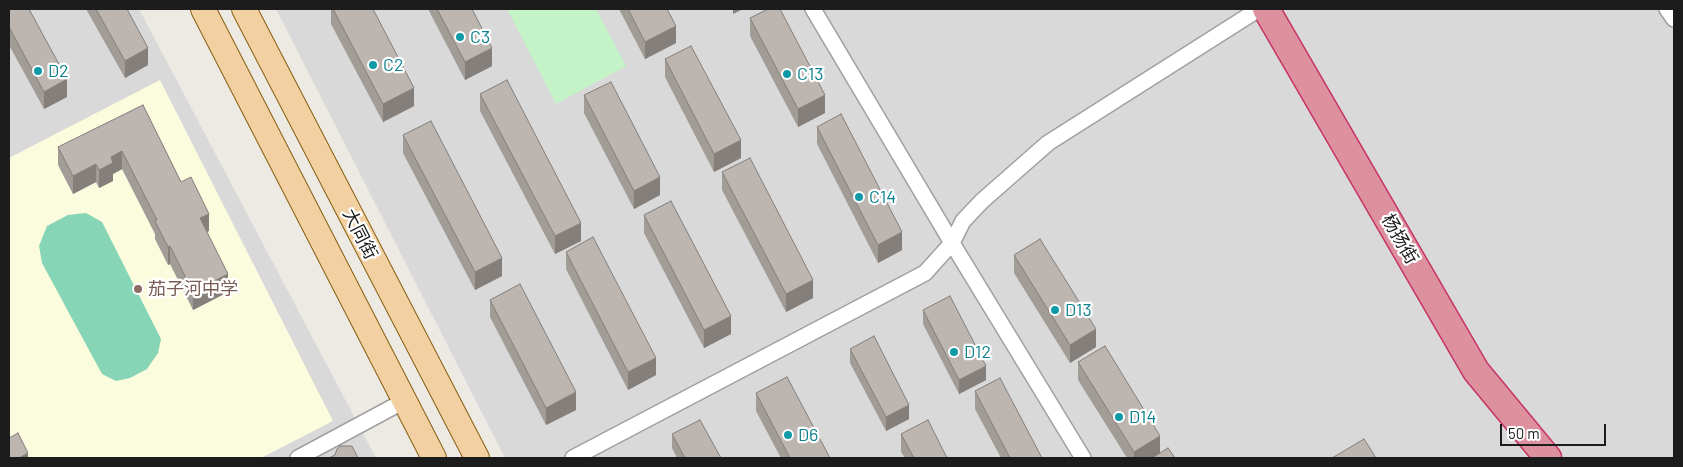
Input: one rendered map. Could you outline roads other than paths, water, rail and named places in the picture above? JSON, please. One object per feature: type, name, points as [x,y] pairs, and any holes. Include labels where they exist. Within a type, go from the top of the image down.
[{"type":"highway","name":"杨扬街","points":[[1266,9],[1476,370],[1548,458]]},
{"type":"main road","name":"大同街","points":[[203,9],[434,458]]},
{"type":"main road","name":"大同街","points":[[244,9],[477,458]]},
{"type":"street","points":[[812,9],[952,243],[1084,458]]},
{"type":"street","points":[[573,458],[925,273],[952,243],[963,221],[1048,143],[1259,9]]},
{"type":"street","points":[[1667,9],[1674,19]]},
{"type":"street","points":[[298,458],[404,401]]},
{"type":"place","name":"C3","points":[[460,37]]},
{"type":"place","name":"C2","points":[[373,65]]},
{"type":"place","name":"D2","points":[[38,71]]},
{"type":"place","name":"C13","points":[[787,74]]},
{"type":"place","name":"C14","points":[[859,197]]},
{"type":"place","name":"茄子河中学","points":[[138,289]]},
{"type":"place","name":"D13","points":[[1055,310]]},
{"type":"place","name":"D12","points":[[954,352]]},
{"type":"place","name":"D14","points":[[1119,417]]},
{"type":"place","name":"D6","points":[[788,435]]}]
